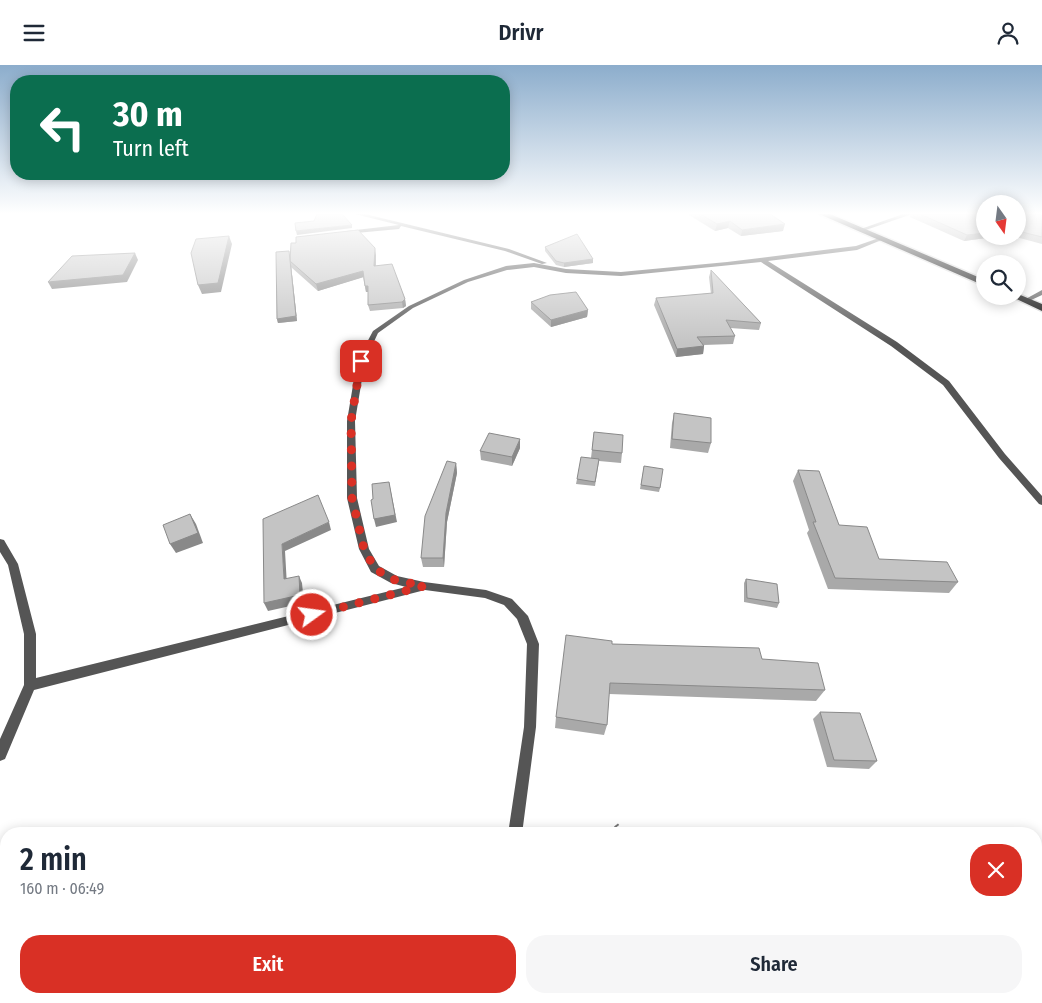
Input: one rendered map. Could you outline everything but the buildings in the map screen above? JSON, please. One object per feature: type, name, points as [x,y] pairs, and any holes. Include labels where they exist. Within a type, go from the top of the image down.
[{"type":"highway","points":[[925,258],[976,279]]},
{"type":"highway","points":[[1026,301],[1042,308]]},
{"type":"street","points":[[529,258],[566,271]]},
{"type":"street","points":[[516,827],[530,727],[534,644],[522,616],[508,602],[486,594],[424,586],[395,580],[375,569],[364,549],[352,498],[351,421],[361,361],[375,332],[411,307],[466,281],[506,268],[534,265],[566,271],[621,274],[780,258]]},
{"type":"street","points":[[763,260],[894,344],[946,383],[1002,456],[1042,502]]},
{"type":"street","points":[[1026,300],[1042,292]]},
{"type":"street","points":[[0,543],[13,564],[30,634],[30,685],[0,754]]},
{"type":"street","points":[[30,685],[424,586]]},
{"type":"route","points":[[312,615],[424,586],[395,580],[375,569],[364,549],[352,498],[351,421],[361,361]]}]
